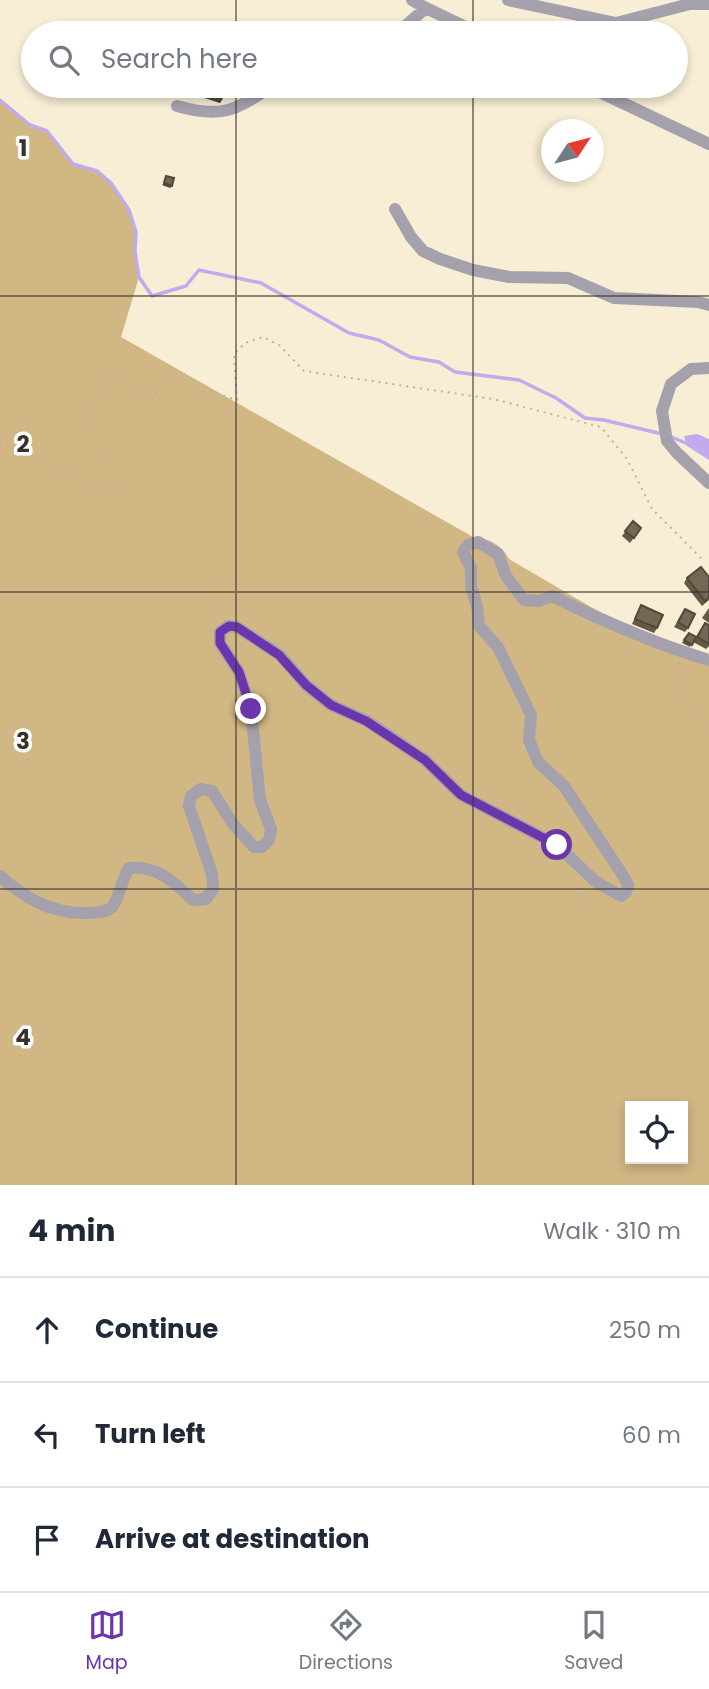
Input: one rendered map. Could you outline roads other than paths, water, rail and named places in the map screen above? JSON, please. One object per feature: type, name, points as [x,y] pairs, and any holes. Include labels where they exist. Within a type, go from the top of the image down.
[{"type":"street","points":[[412,0],[453,21]]},
{"type":"street","points":[[508,0],[607,21]]},
{"type":"street","points":[[624,21],[690,4],[709,4]]},
{"type":"street","points":[[410,21],[425,8]]},
{"type":"street","points":[[177,106],[203,114],[236,109],[254,98]]},
{"type":"street","points":[[612,98],[709,145]]},
{"type":"street","points":[[395,209],[422,251],[451,263],[509,277],[568,278],[614,298],[698,302],[709,305]]},
{"type":"street","points":[[709,368],[691,369],[671,384],[662,411],[667,441],[709,483]]},
{"type":"street","points":[[0,876],[37,904],[69,913],[96,913],[110,909],[116,902],[122,879],[129,868],[143,866],[168,877],[193,900],[206,899],[213,889],[212,874],[189,806],[191,796],[201,789],[212,791],[233,824],[254,848],[262,847],[269,840],[271,829],[260,800],[251,709],[239,672],[220,643],[220,632],[229,626],[237,627],[279,655],[306,685],[331,705],[366,721],[425,760],[461,795],[557,845],[596,882],[621,896],[628,885],[624,877],[564,786],[538,762],[529,740],[531,715],[498,647],[479,626],[471,586],[471,568],[463,552],[468,545],[478,542],[498,554],[506,576],[524,600],[539,601],[552,596],[629,632],[709,660]]},
{"type":"waterway","points":[[0,100],[30,125],[47,131],[73,164],[97,171],[111,183],[129,210],[136,232],[135,252],[139,277],[152,296],[186,286],[199,270],[261,283],[349,333],[379,340],[410,357],[439,362],[455,372],[519,380],[556,398],[585,418],[662,434]]},
{"type":"waterway","points":[[669,436],[688,444]]}]
